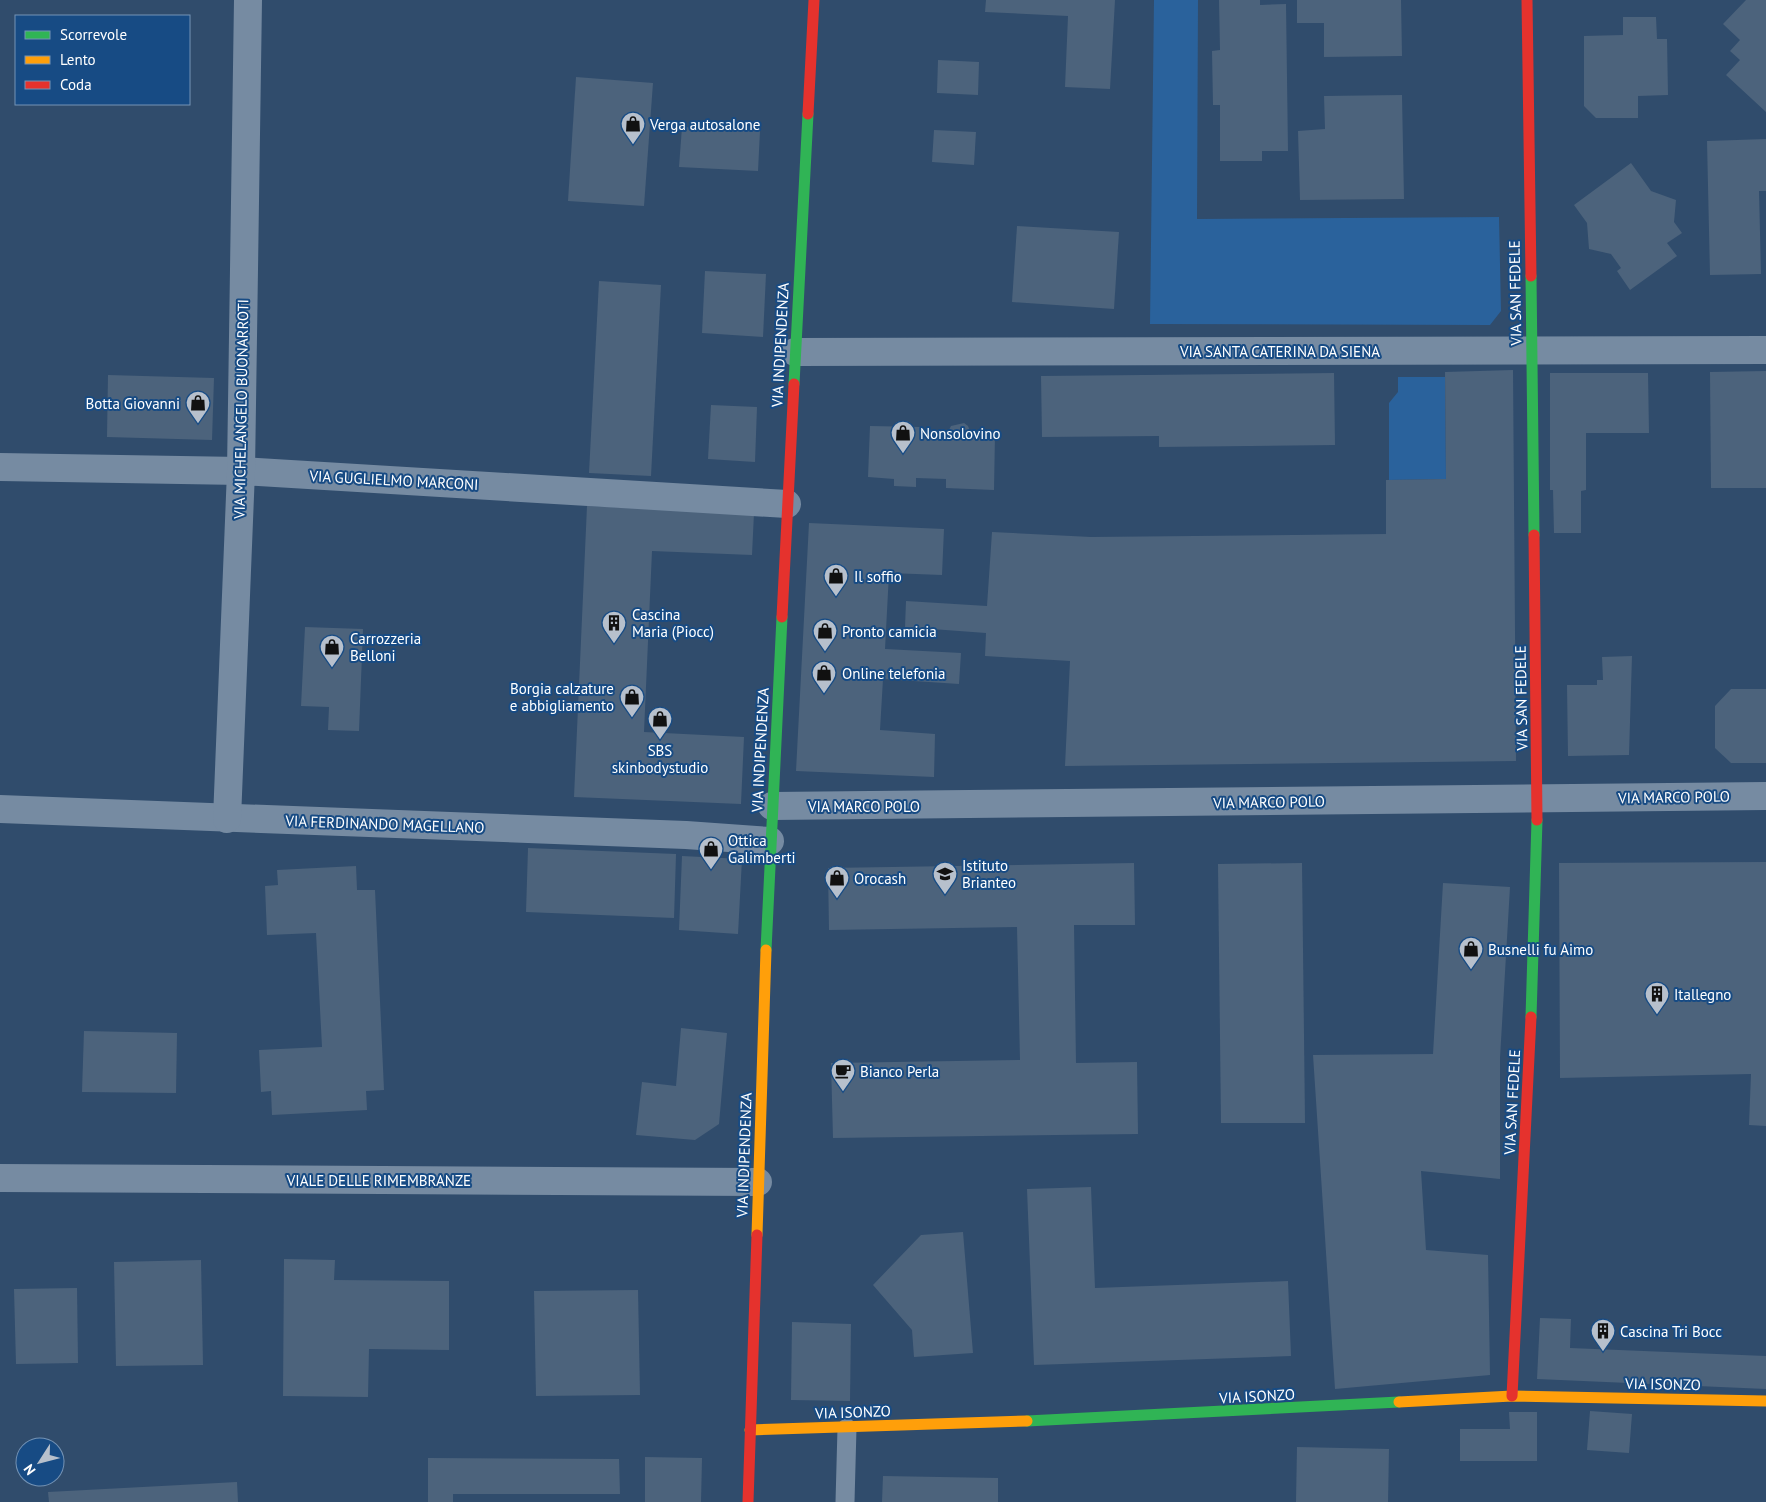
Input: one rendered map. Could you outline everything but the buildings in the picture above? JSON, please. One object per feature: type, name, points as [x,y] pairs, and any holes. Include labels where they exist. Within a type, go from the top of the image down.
[{"type":"street","name":"VIA MICHELANGELO BUONARROTI","points":[[227,818],[241,471],[248,0]]},
{"type":"street","name":"VIA INDIPENDENZA","points":[[748,1502],[770,841],[814,0]]},
{"type":"street","name":"VIA SAN FEDELE","points":[[1512,1396],[1534,959],[1538,799],[1527,0]]},
{"type":"street","name":"VIA SANTA CATERINA DA SIENA","points":[[795,352],[1531,352],[1766,350]]},
{"type":"street","name":"VIA GUGLIELMO MARCONI","points":[[0,467],[241,471],[787,504]]},
{"type":"street","name":"VIA MARCO POLO","points":[[772,806],[1766,796]]},
{"type":"street","name":"VIA FERDINANDO MAGELLANO","points":[[0,809],[686,835],[770,841]]},
{"type":"street","name":"VIALE DELLE RIMEMBRANZE","points":[[0,1178],[758,1182]]},
{"type":"street","name":"VIA ISONZO","points":[[750,1430],[1006,1423],[1337,1407],[1512,1396],[1766,1401]]},
{"type":"lane","points":[[845,1502],[847,1428]]},
{"type":"shaded area","points":[[1154,0],[1198,0],[1197,219],[1499,217],[1501,311],[1490,325],[1150,324]]},
{"type":"shaded area","points":[[1398,377],[1445,377],[1446,479],[1389,480],[1389,403],[1398,392]]},
{"type":"traffic: fast","points":[[794,384],[808,114]]},
{"type":"traffic: fast","points":[[1531,276],[1534,535]]},
{"type":"traffic: fast","points":[[766,950],[782,617]]},
{"type":"traffic: fast","points":[[1531,1017],[1537,820]]},
{"type":"traffic: fast","points":[[1027,1421],[1399,1402]]},
{"type":"traffic: slow","points":[[757,1235],[766,950]]},
{"type":"traffic: slow","points":[[1399,1402],[1512,1396],[1766,1401]]},
{"type":"traffic: slow","points":[[750,1430],[1027,1421]]},
{"type":"traffic: jam","points":[[808,114],[814,0]]},
{"type":"traffic: jam","points":[[1527,0],[1531,276]]},
{"type":"traffic: jam","points":[[782,617],[794,384]]},
{"type":"traffic: jam","points":[[1534,535],[1537,820]]},
{"type":"traffic: jam","points":[[1512,1396],[1531,1017]]},
{"type":"traffic: jam","points":[[748,1502],[757,1235]]},
{"type":"place","name":"Verga autosalone","points":[[633,145]]},
{"type":"place","name":"Botta Giovanni","points":[[198,424]]},
{"type":"place","name":"Nonsolovino","points":[[903,454]]},
{"type":"place","name":"Il soffio","points":[[836,597]]},
{"type":"place","name":"Cascina Maria (Piocc)","points":[[614,644]]},
{"type":"place","name":"Pronto camicia","points":[[825,652]]},
{"type":"place","name":"Carrozzeria Belloni","points":[[332,668]]},
{"type":"place","name":"Online telefonia","points":[[824,694]]},
{"type":"place","name":"Borgia calzature e abbigliamento","points":[[632,718]]},
{"type":"place","name":"SBS skinbodystudio","points":[[660,740]]},
{"type":"place","name":"Ottica Galimberti","points":[[711,870]]},
{"type":"place","name":"Istituto Brianteo","points":[[945,895]]},
{"type":"place","name":"Orocash","points":[[837,899]]},
{"type":"place","name":"Busnelli fu Aimo","points":[[1471,970]]},
{"type":"place","name":"Itallegno","points":[[1657,1015]]},
{"type":"place","name":"Bianco Perla","points":[[843,1092]]},
{"type":"place","name":"Cascina Tri Bocc","points":[[1603,1352]]}]
